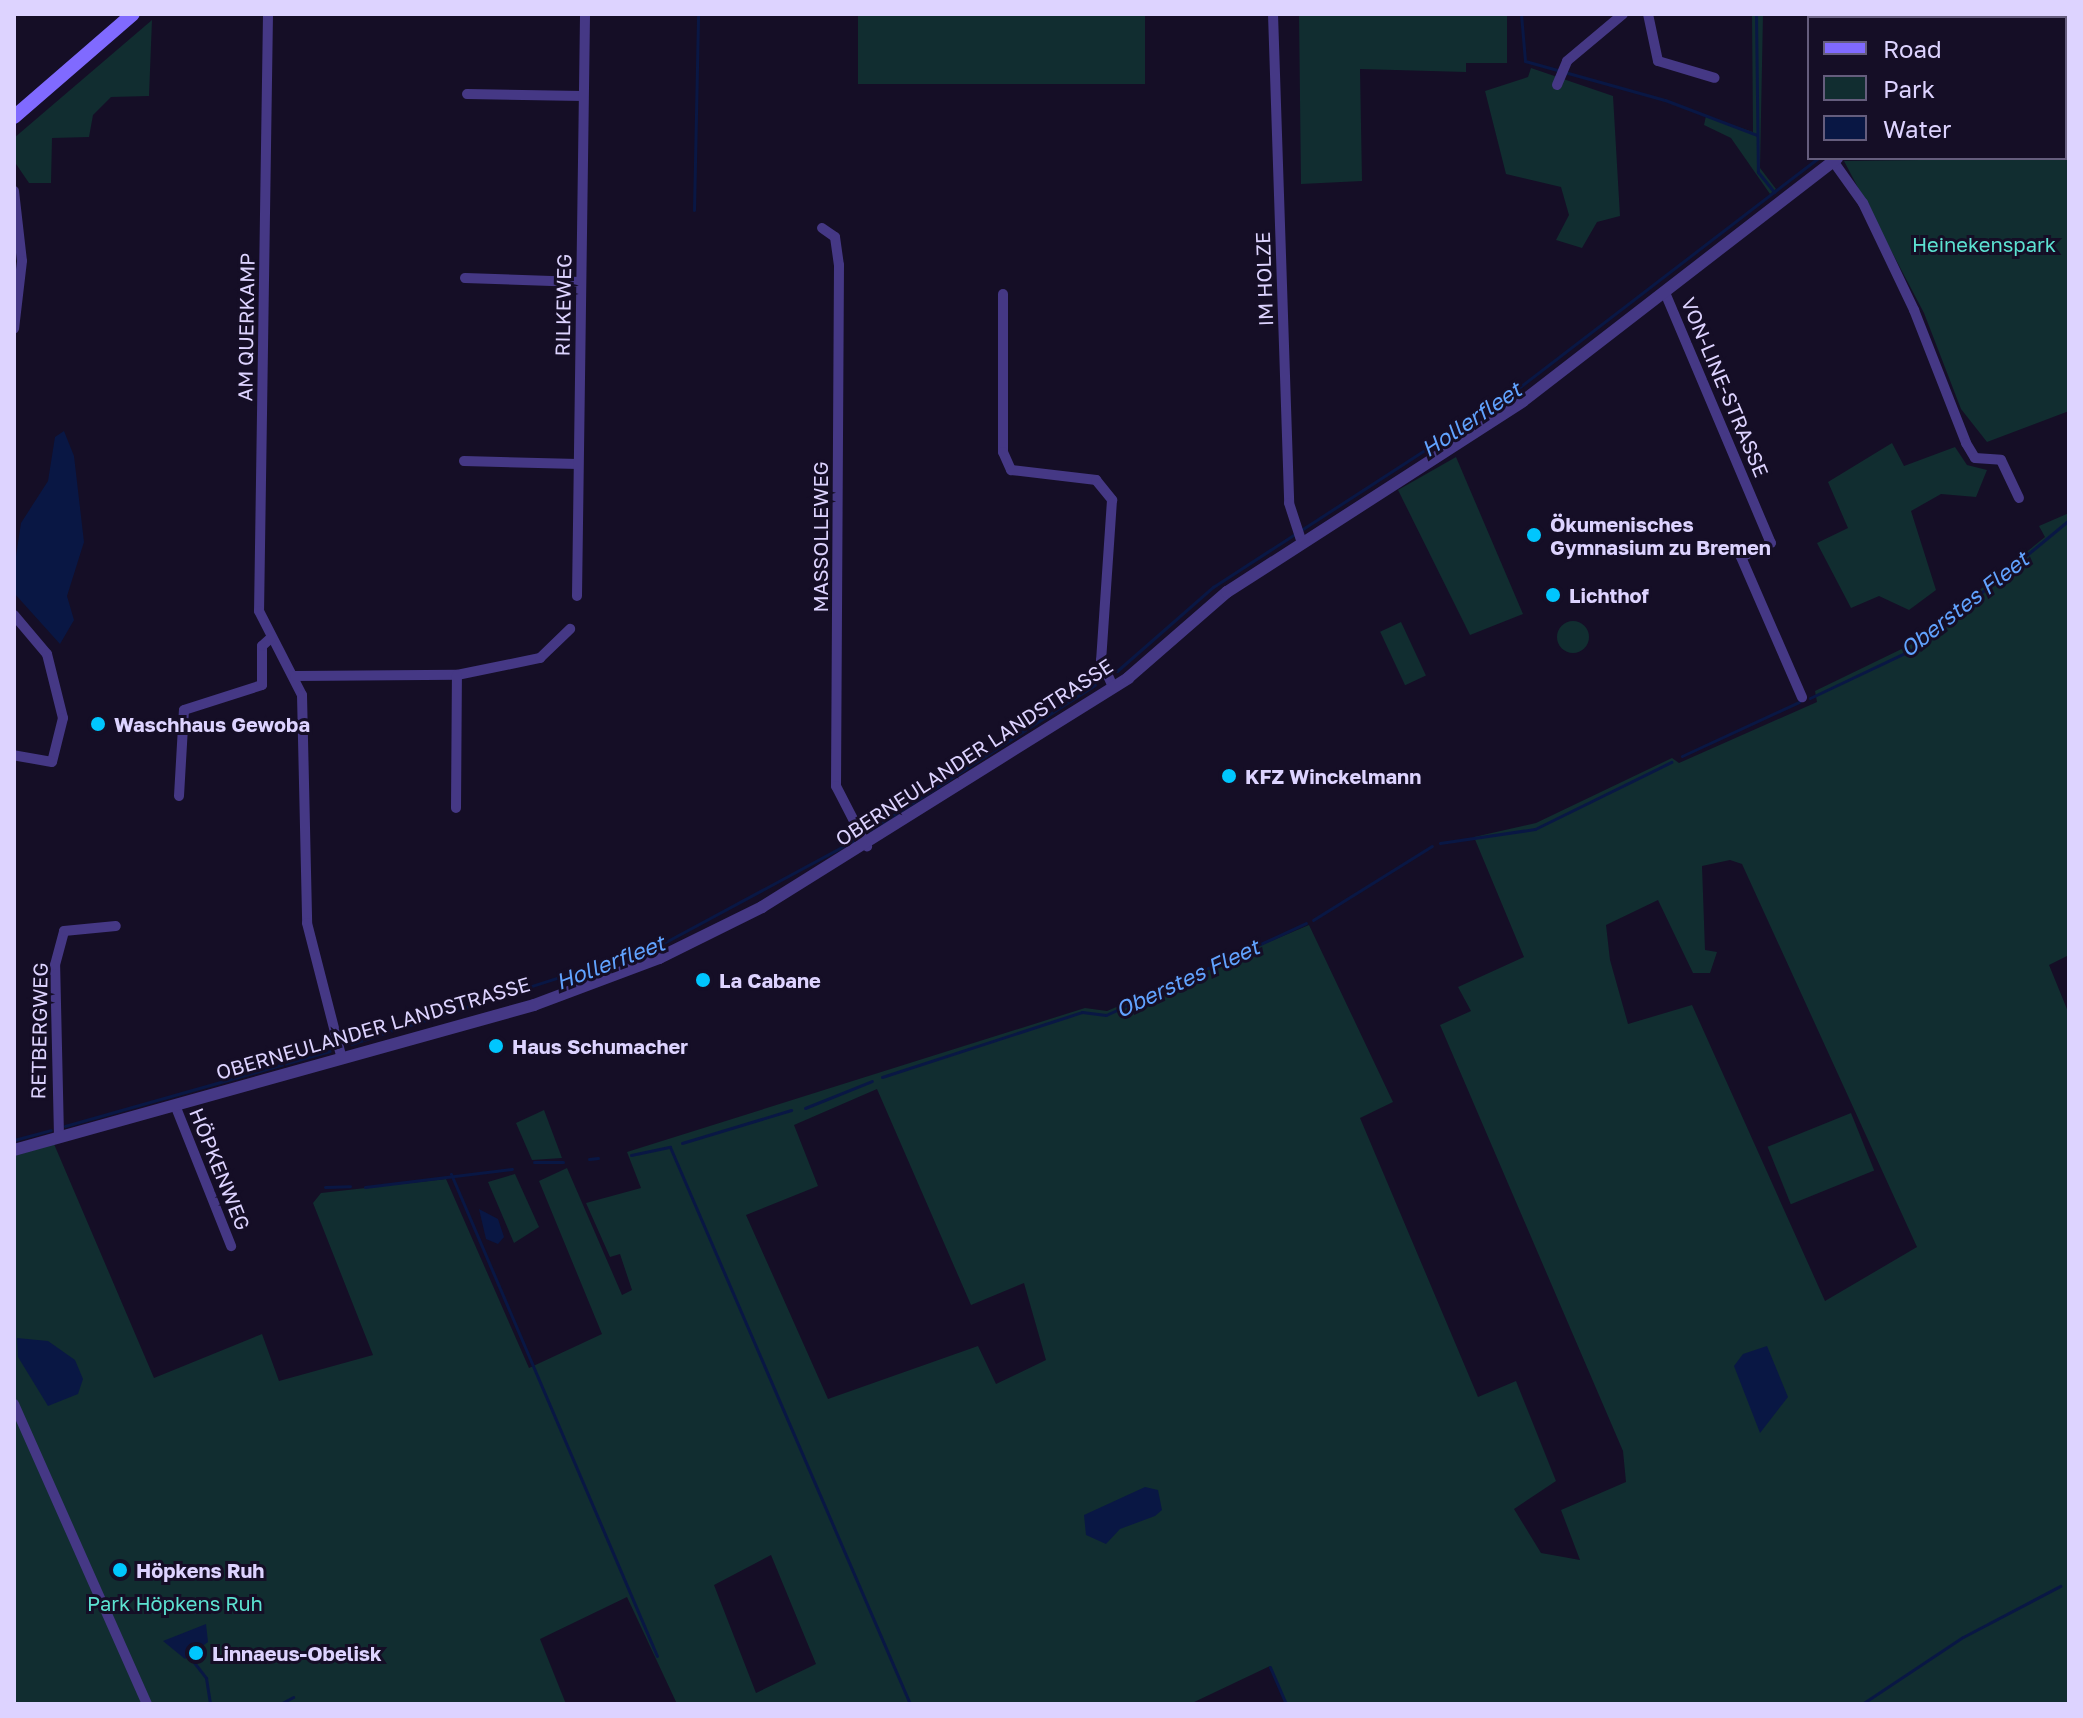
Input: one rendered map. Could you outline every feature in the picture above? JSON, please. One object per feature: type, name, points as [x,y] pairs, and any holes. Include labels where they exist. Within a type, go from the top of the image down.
[{"type":"main road","points":[[14,117],[133,14]]},
{"type":"street","name":"AM QUERKAMP","points":[[268,14],[259,611],[295,676],[304,730],[307,923],[342,1059]]},
{"type":"street","name":"RILKEWEG","points":[[577,596],[585,14]]},
{"type":"street","name":"IM HOLZE","points":[[1273,14],[1297,534]]},
{"type":"street","points":[[1557,85],[1558,72],[1623,14]]},
{"type":"street","points":[[1648,14],[1658,61],[1715,78]]},
{"type":"street","points":[[467,94],[583,96]]},
{"type":"street","points":[[1835,160],[1914,310],[1966,443],[1975,458],[2001,460],[2019,498]]},
{"type":"street","name":"OBERNEULANDER LANDSTRASSE","points":[[14,1150],[534,1005],[659,958],[867,846],[1113,687],[1297,534],[1523,401],[1666,295],[1835,160]]},
{"type":"street","points":[[14,191],[22,261],[14,329]]},
{"type":"street","name":"MASSOLLEWEG","points":[[822,228],[835,237],[839,265],[836,786],[867,846]]},
{"type":"street","points":[[465,278],[581,282]]},
{"type":"street","points":[[1003,294],[1003,452],[1011,470],[1096,480],[1112,500],[1101,660],[1113,687]]},
{"type":"street","name":"VON-LINE-STRASSE","points":[[1666,295],[1771,543],[1741,557],[1802,697]]},
{"type":"street","points":[[464,461],[578,464]]},
{"type":"street","points":[[14,615],[47,654],[63,718],[52,762],[14,755]]},
{"type":"street","points":[[295,676],[457,675],[540,658],[570,629]]},
{"type":"street","points":[[179,796],[184,710],[262,685],[262,646],[272,637]]},
{"type":"street","points":[[456,808],[457,675]]},
{"type":"street","name":"RETBERGWEG","points":[[59,1136],[58,954],[64,931],[116,926]]},
{"type":"street","name":"HÖPKENWEG","points":[[175,1105],[231,1246]]},
{"type":"street","points":[[14,1404],[147,1704]]},
{"type":"green space","points":[[858,14],[1145,14],[1145,84],[858,84]]},
{"type":"green space","points":[[1299,14],[1507,14],[1507,63],[1466,63],[1466,72],[1360,69],[1362,181],[1301,184]]},
{"type":"green space","points":[[1752,14],[1763,14],[1760,168],[1776,189],[1770,194],[1731,138],[1704,125],[1706,116],[1753,132]]},
{"type":"green space","name":"Heinekenspark","points":[[2069,14],[2069,411],[1987,442],[1961,409],[1924,313],[1844,161],[2067,160],[2067,16],[2032,16]]},
{"type":"green space","points":[[152,20],[149,96],[111,97],[93,115],[89,137],[52,138],[51,183],[29,183],[14,161],[14,138]]},
{"type":"green space","points":[[1531,68],[1613,96],[1620,216],[1597,222],[1582,248],[1556,240],[1569,215],[1561,187],[1506,174],[1485,91],[1528,77]]},
{"type":"green space","points":[[1892,443],[1904,466],[1955,447],[1967,465],[1987,470],[1976,497],[1941,494],[1911,511],[1936,590],[1909,610],[1879,596],[1851,608],[1817,543],[1848,528],[1828,482]]},
{"type":"green space","points":[[1456,457],[1523,614],[1470,635],[1398,490]]},
{"type":"green space","name":"Park Höpkens Ruh","points":[[2069,513],[2069,955],[2049,965],[2069,1014],[2069,1704],[1287,1704],[1270,1666],[1190,1704],[677,1704],[627,1597],[540,1639],[566,1704],[14,1704],[14,1156],[54,1144],[154,1378],[262,1334],[279,1381],[373,1355],[313,1203],[321,1193],[446,1179],[529,1368],[602,1334],[539,1181],[567,1168],[622,1295],[632,1290],[620,1254],[610,1257],[586,1203],[641,1188],[627,1152],[1085,1008],[1107,1011],[1309,925],[1393,1102],[1360,1118],[1478,1397],[1516,1381],[1556,1481],[1514,1509],[1541,1553],[1580,1560],[1561,1510],[1626,1482],[1623,1451],[1440,1025],[1471,1011],[1458,987],[1524,957],[1474,837],[1536,823],[1672,758],[1679,763],[1817,702],[1815,691],[1914,643],[2045,537],[2039,526]],"holes":[[[1730,860],[1742,864],[1917,1247],[1825,1301],[1692,1005],[1628,1024],[1610,960],[1606,925],[1658,900],[1693,973],[1710,973],[1717,952],[1705,950],[1702,866]],[[877,1089],[971,1305],[1024,1283],[1046,1360],[996,1384],[978,1346],[828,1399],[746,1215],[818,1186],[794,1125]],[[771,1555],[816,1664],[756,1693],[714,1585]]]},
{"type":"green space","points":[[1573,621],[1584,626],[1589,637],[1584,648],[1573,653],[1562,648],[1557,637],[1562,626]]},
{"type":"green space","points":[[1401,622],[1426,675],[1405,685],[1380,632]]},
{"type":"green space","points":[[544,1110],[562,1158],[532,1160],[516,1123]]},
{"type":"green space","points":[[1851,1113],[1874,1170],[1791,1204],[1768,1147]]},
{"type":"green space","points":[[515,1174],[539,1227],[514,1243],[488,1182]]},
{"type":"water","points":[[64,431],[74,456],[84,542],[67,596],[74,620],[60,644],[14,593],[14,569],[21,523],[48,481],[55,437]]},
{"type":"water","points":[[479,1209],[498,1219],[504,1237],[498,1244],[486,1239]]},
{"type":"water","points":[[17,1338],[48,1341],[75,1360],[83,1379],[78,1394],[48,1406],[18,1357]]},
{"type":"water","points":[[1767,1346],[1788,1397],[1760,1433],[1734,1366],[1743,1354]]},
{"type":"water","points":[[1145,1487],[1158,1490],[1162,1510],[1155,1516],[1120,1529],[1106,1544],[1086,1535],[1084,1515]]},
{"type":"water","points":[[206,1624],[208,1642],[185,1659],[163,1641]]},
{"type":"waterway","points":[[694,210],[698,14]]},
{"type":"waterway","points":[[1521,14],[1525,61],[1665,100],[1757,135]]},
{"type":"waterway","points":[[1756,14],[1758,172],[1774,192]]},
{"type":"waterway","name":"Hollerfleet","points":[[1117,671],[1213,587],[1508,396],[1815,160]]},
{"type":"waterway","name":"Oberstes Fleet","points":[[1810,698],[1913,649],[2069,520]]},
{"type":"waterway","name":"Hollerfleet","points":[[869,831],[1095,685]]},
{"type":"waterway","name":"Oberstes Fleet","points":[[1682,756],[1799,702]]},
{"type":"waterway","name":"Oberstes Fleet","points":[[1440,843],[1535,829],[1671,762]]},
{"type":"waterway","name":"Hollerfleet","points":[[351,1044],[660,945],[853,841]]},
{"type":"waterway","name":"Oberstes Fleet","points":[[1313,920],[1432,846]]},
{"type":"waterway","name":"Oberstes Fleet","points":[[882,1077],[1082,1012],[1106,1015],[1306,923]]},
{"type":"waterway","name":"Hollerfleet","points":[[65,1126],[330,1051]]},
{"type":"waterway","name":"Oberstes Fleet","points":[[805,1108],[872,1081]]},
{"type":"waterway","name":"Oberstes Fleet","points":[[682,1143],[791,1110]]},
{"type":"waterway","name":"Hollerfleet","points":[[14,1140],[51,1130]]},
{"type":"waterway","points":[[670,1147],[910,1704]]},
{"type":"waterway","name":"Oberstes Fleet","points":[[631,1155],[670,1147]]},
{"type":"waterway","name":"Oberstes Fleet","points":[[589,1159],[598,1158]]},
{"type":"waterway","name":"Oberstes Fleet","points":[[534,1162],[563,1162]]},
{"type":"waterway","name":"Oberstes Fleet","points":[[365,1187],[512,1169]]},
{"type":"waterway","points":[[451,1174],[657,1656]]},
{"type":"waterway","name":"Oberstes Fleet","points":[[325,1187],[350,1186]]},
{"type":"waterway","points":[[1862,1704],[1963,1637],[2060,1586]]},
{"type":"waterway","points":[[189,1656],[206,1678],[210,1704]]},
{"type":"waterway","points":[[1270,1667],[1286,1704]]},
{"type":"waterway","points":[[280,1704],[293,1697]]},
{"type":"place","name":"Ökumenisches Gymnasium zu Bremen","points":[[1534,535]]},
{"type":"place","name":"Lichthof","points":[[1553,595]]},
{"type":"place","name":"Waschhaus Gewoba","points":[[98,724]]},
{"type":"place","name":"KFZ Winckelmann","points":[[1229,776]]},
{"type":"place","name":"La Cabane","points":[[703,980]]},
{"type":"place","name":"Haus Schumacher","points":[[496,1046]]},
{"type":"place","name":"Höpkens Ruh","points":[[120,1570]]},
{"type":"place","name":"Linnaeus-Obelisk","points":[[196,1653]]}]
